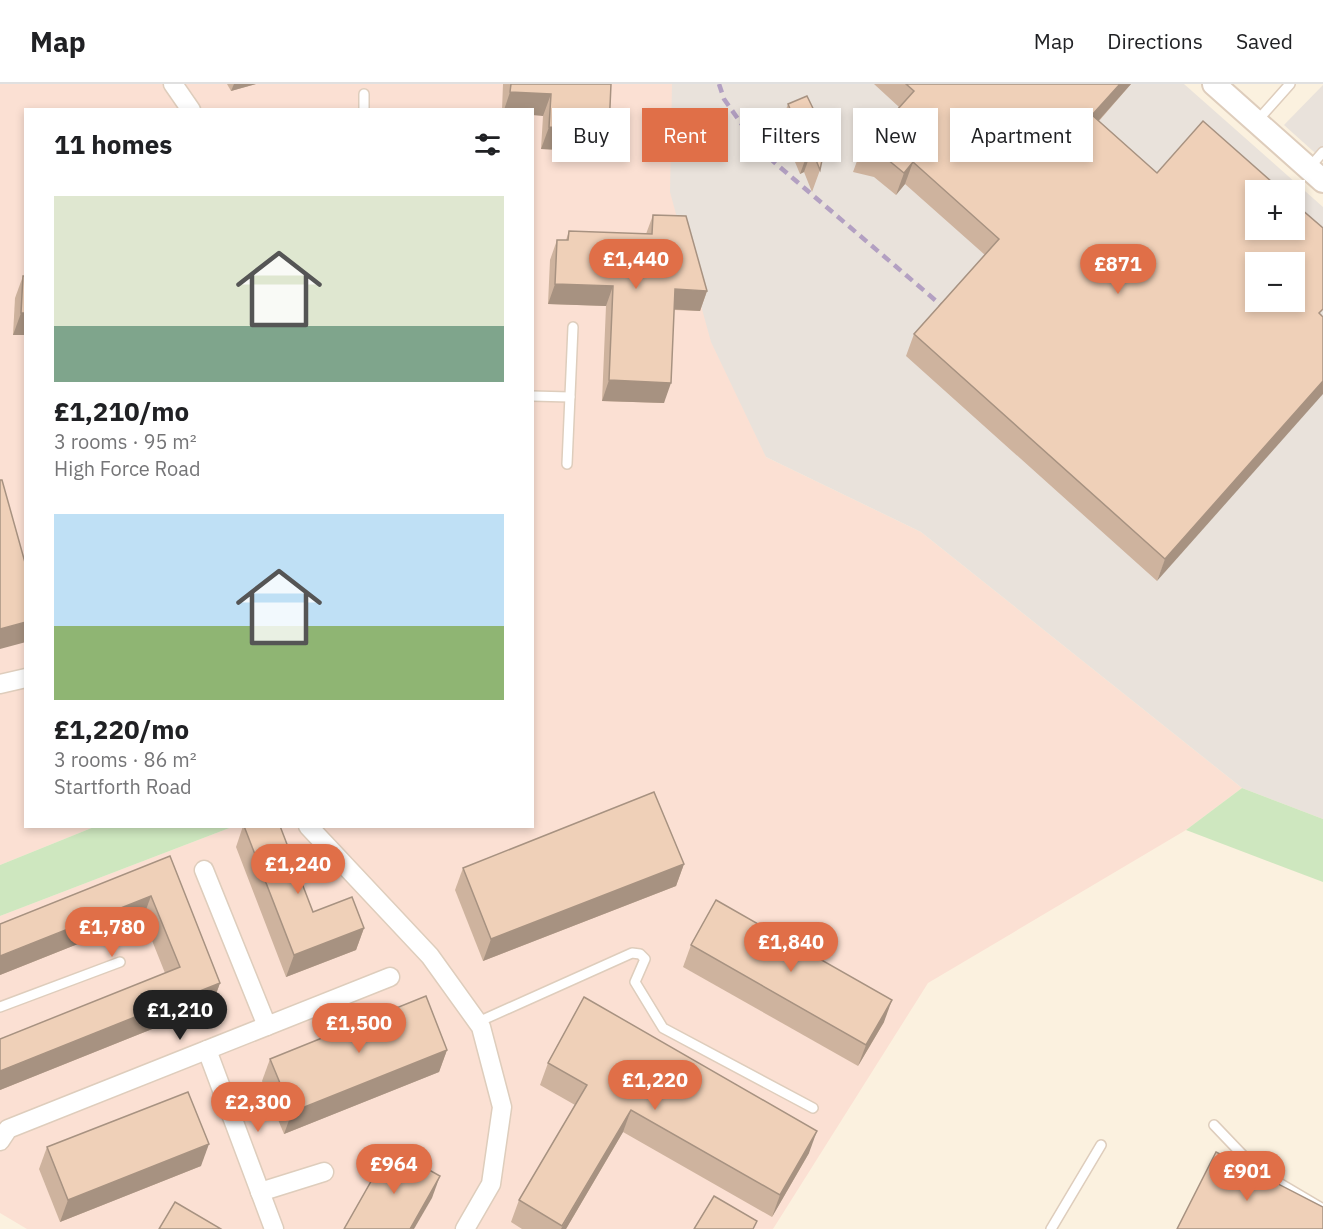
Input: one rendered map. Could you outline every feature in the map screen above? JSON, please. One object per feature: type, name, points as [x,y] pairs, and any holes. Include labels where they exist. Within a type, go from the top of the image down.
[{"type":"street","points":[[173,84],[190,108]]},
{"type":"street","points":[[1214,84],[1256,123],[1318,167]]},
{"type":"street","points":[[0,684],[24,678]]},
{"type":"street","points":[[310,828],[429,956],[481,1027],[502,1107],[491,1184],[465,1229]]},
{"type":"street","points":[[204,870],[267,1026]]},
{"type":"street","points":[[0,1141],[8,1129],[390,977]]},
{"type":"street","points":[[207,1050],[274,1229]]},
{"type":"street","points":[[261,1192],[324,1172]]},
{"type":"lane","points":[[1256,123],[1290,84]]},
{"type":"lane","points":[[364,94],[364,108]]},
{"type":"lane","points":[[567,464],[573,327]]},
{"type":"lane","points":[[534,396],[570,397]]},
{"type":"lane","points":[[478,1022],[632,953],[640,954],[645,959],[635,982],[663,1028],[813,1108]]},
{"type":"lane","points":[[0,1007],[120,962]]},
{"type":"lane","points":[[1214,1125],[1257,1170],[1323,1209]]},
{"type":"lane","points":[[1051,1229],[1101,1144]]},
{"type":"shaded area","points":[[0,84],[675,84],[681,108],[642,108],[642,162],[694,162],[766,457],[921,532],[1242,788],[1186,830],[928,983],[773,1229],[27,1229],[0,1213],[0,916],[229,828],[534,828],[534,108],[24,108],[24,828],[92,828],[0,865]]},
{"type":"shaded area","points":[[672,84],[1184,84],[1292,180],[1245,180],[1245,240],[1305,240],[1305,191],[1323,207],[1323,819],[1242,788],[921,532],[766,457],[711,342],[670,192],[671,162],[728,162],[728,108],[672,108]]},
{"type":"shaded area","points":[[1323,85],[1323,160],[1284,125]]},
{"type":"green space","points":[[1242,788],[1323,819],[1323,882],[1186,830]]},
{"type":"green space","points":[[92,828],[229,828],[0,916],[0,865]]},
{"type":"building","points":[[511,84],[611,84],[610,108],[552,108],[552,127],[549,127],[551,94],[510,92]]},
{"type":"building","points":[[906,84],[1120,84],[1093,114],[1093,108],[950,108],[950,162],[1093,162],[1093,116],[1157,173],[1203,121],[1270,180],[1245,180],[1245,240],[1305,240],[1305,212],[1323,228],[1323,309],[1319,313],[1323,317],[1323,381],[1165,559],[914,334],[999,239],[913,162],[938,162],[938,108],[899,108],[914,91]]},
{"type":"building","points":[[807,96],[813,108],[790,108],[788,104]]},
{"type":"building","points":[[891,162],[913,162],[904,173]]},
{"type":"building","points":[[653,215],[686,216],[707,291],[675,289],[671,383],[609,380],[613,286],[555,284],[557,240],[568,240],[569,231],[652,234]]},
{"type":"building","points":[[23,276],[24,276],[24,313],[21,313]]},
{"type":"building","points":[[0,480],[2,480],[24,559],[24,623],[0,629]]},
{"type":"building","points":[[654,792],[684,864],[491,939],[463,868]]},
{"type":"building","points":[[245,828],[281,828],[313,912],[352,897],[364,928],[294,955]]},
{"type":"building","points":[[170,856],[220,983],[0,1071],[0,1039],[180,967],[151,896],[0,956],[0,924]]},
{"type":"building","points":[[716,900],[892,1000],[866,1045],[691,945]]},
{"type":"building","points":[[426,996],[447,1050],[292,1112],[270,1059]]},
{"type":"building","points":[[584,997],[817,1131],[780,1195],[631,1110],[562,1226],[519,1200],[587,1085],[548,1063]]},
{"type":"building","points":[[188,1092],[209,1144],[68,1200],[47,1147]]},
{"type":"building","points":[[390,1148],[440,1176],[410,1229],[344,1229]]},
{"type":"building","points":[[1216,1152],[1323,1207],[1323,1229],[1177,1229]]},
{"type":"building","points":[[714,1196],[757,1221],[753,1229],[694,1229]]},
{"type":"building","points":[[175,1202],[221,1229],[159,1229]]},
{"type":"railway","points":[[719,84],[724,99],[760,150],[942,306]]}]
